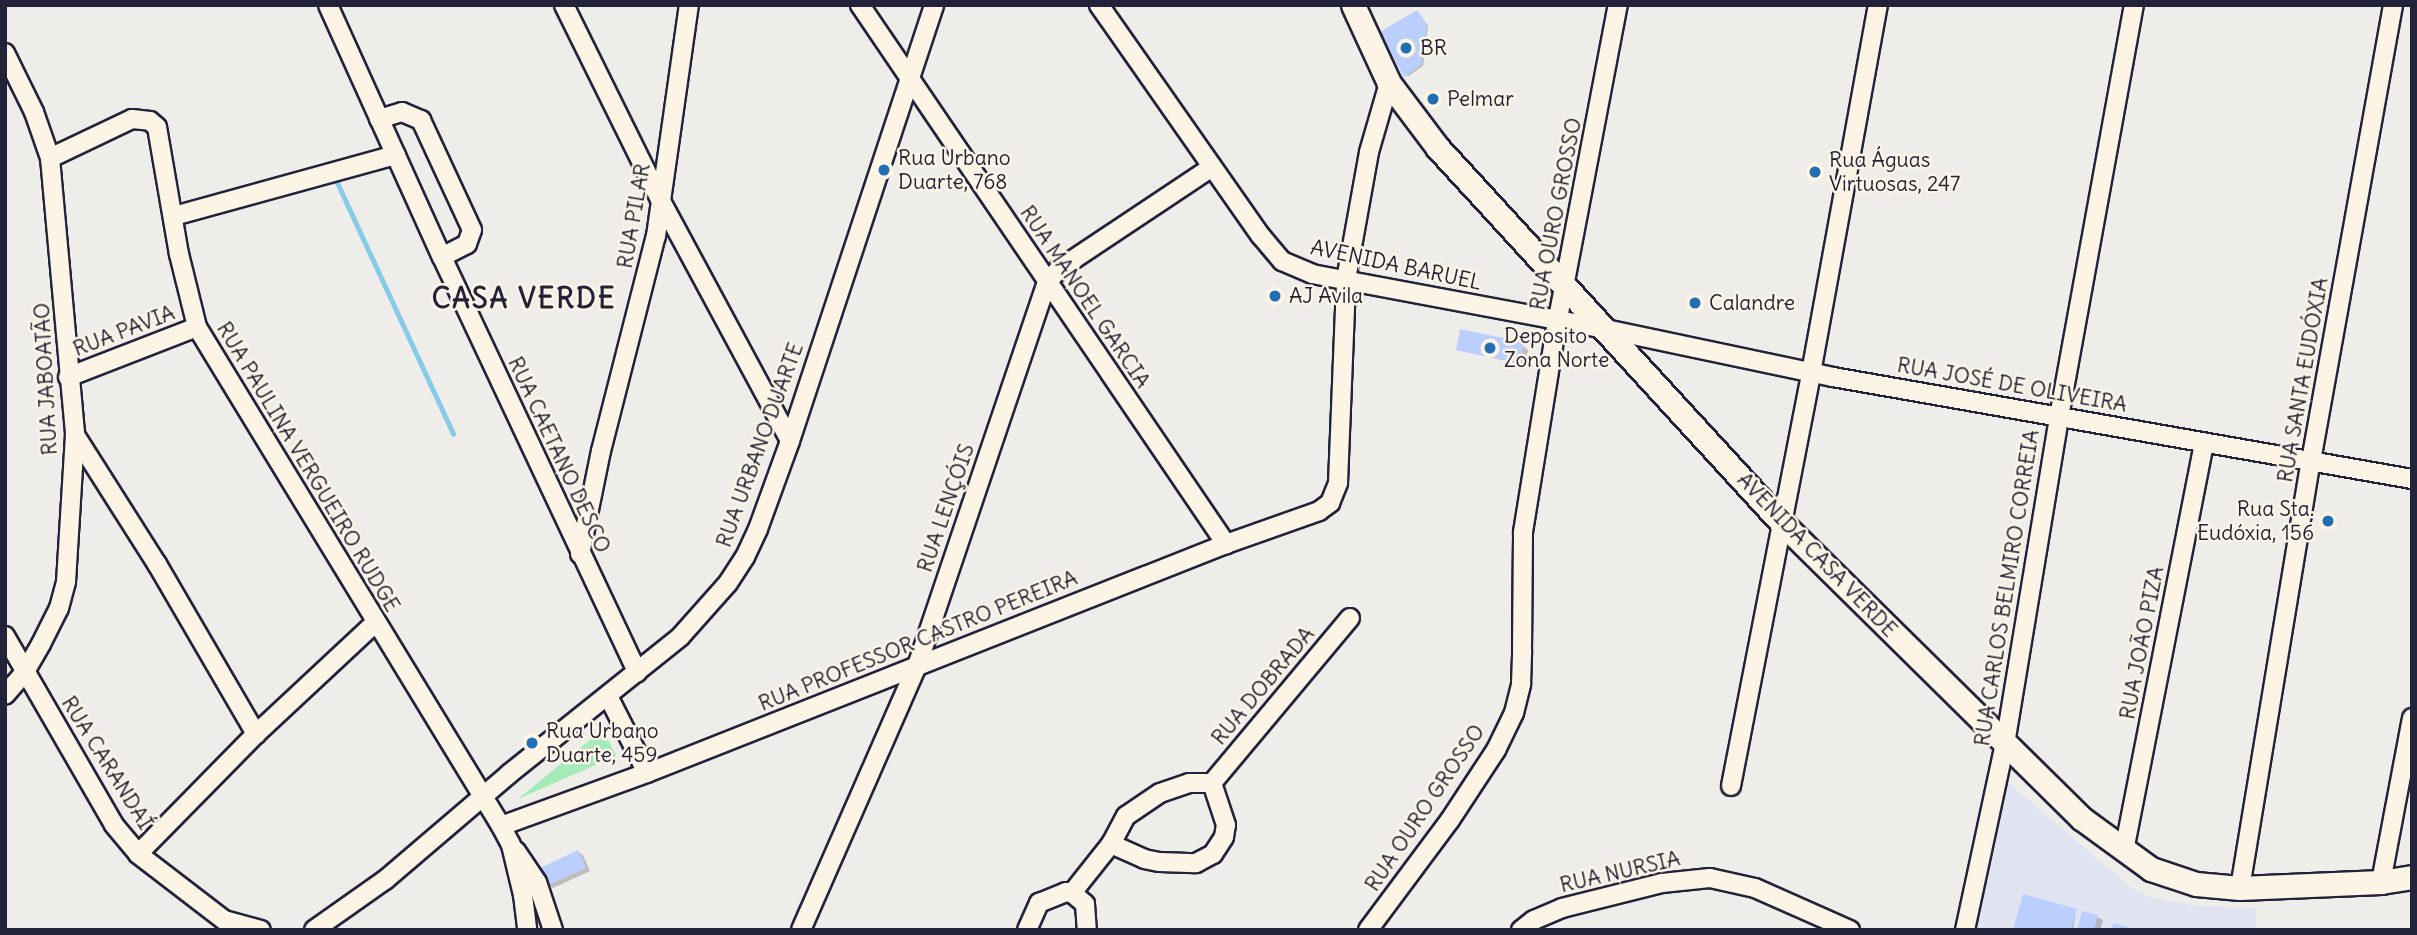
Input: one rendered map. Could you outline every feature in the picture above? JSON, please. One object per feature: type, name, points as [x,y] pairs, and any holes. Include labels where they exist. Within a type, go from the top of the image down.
[{"type":"main road","name":"AVENIDA CASA VERDE","points":[[1353,5],[1389,83],[1438,148],[1782,523],[2081,818],[2151,869],[2196,884],[2240,888],[2381,882],[2412,877]]},
{"type":"street","name":"RUA CAETANO DESCO","points":[[328,5],[580,554],[638,672]]},
{"type":"street","points":[[563,5],[661,201],[790,441]]},
{"type":"street","name":"RUA PILAR","points":[[580,554],[601,451],[656,236],[689,5]]},
{"type":"street","name":"RUA MANOEL GARCIA","points":[[860,5],[1226,544]]},
{"type":"street","name":"RUA URBANO DUARTE","points":[[314,930],[385,880],[680,637],[706,611],[745,557],[790,441],[934,5]]},
{"type":"street","name":"AVENIDA BARUEL","points":[[1099,5],[1212,167],[1282,261],[1312,274],[1605,329]]},
{"type":"street","name":"RUA OURO GROSSO","points":[[1368,930],[1450,820],[1496,750],[1514,713],[1522,662],[1523,532],[1558,321],[1618,5]]},
{"type":"street","points":[[1731,786],[1811,373],[1878,5]]},
{"type":"street","name":"RUA CARLOS BELMIRO CORREIA","points":[[1965,930],[2005,744],[2059,417],[2134,5]]},
{"type":"street","name":"RUA SANTA EUDÓXIA","points":[[2240,888],[2311,461],[2393,5]]},
{"type":"street","name":"RUA JABOATÃO","points":[[5,53],[34,112],[50,158],[75,435],[65,582],[59,608],[25,672],[5,695]]},
{"type":"street","points":[[1346,280],[1369,152],[1389,83]]},
{"type":"street","points":[[379,119],[402,112],[421,120],[472,230],[467,244],[442,257]]},
{"type":"street","name":"RUA PAULINA VERGUEIRO RUDGE","points":[[50,158],[132,119],[150,121],[158,128],[197,327],[511,845]]},
{"type":"street","points":[[174,216],[396,155]]},
{"type":"street","points":[[1047,282],[1059,269],[1212,167]]},
{"type":"street","name":"RUA PROFESSOR CASTRO PEREIRA","points":[[501,826],[647,773],[1226,544],[1319,511],[1330,503],[1338,483],[1346,280]]},
{"type":"street","name":"RUA LENÇÓIS","points":[[802,930],[917,667],[1047,282]]},
{"type":"street","name":"RUA PAVIA","points":[[68,377],[197,327]]},
{"type":"street","name":"RUA JOSÉ DE OLIVEIRA","points":[[1605,329],[1811,373],[2412,480]]},
{"type":"street","points":[[75,435],[157,564],[256,734]]},
{"type":"street","name":"RUA JOÃO PIZA","points":[[2124,851],[2204,443]]},
{"type":"street","name":"RUA DOBRADA","points":[[1212,783],[1350,618]]},
{"type":"street","points":[[138,854],[256,734],[375,623]]},
{"type":"street","name":"RUA CARANDAÍ","points":[[5,636],[114,825],[138,854],[225,925],[261,930]]},
{"type":"street","points":[[608,696],[647,773]]},
{"type":"street","points":[[2381,882],[2412,718]]},
{"type":"street","points":[[1027,930],[1039,903],[1055,895],[1072,893],[1111,844],[1126,816],[1144,802],[1189,783],[1212,783],[1226,825],[1220,847],[1213,854],[1196,863],[1160,862],[1144,859],[1111,844]]},
{"type":"street","points":[[511,845],[523,895],[527,930]]},
{"type":"street","points":[[511,845],[537,882],[553,930]]},
{"type":"street","name":"RUA NURSIA","points":[[1521,930],[1534,920],[1562,908],[1662,883],[1710,878],[1755,888],[1850,930]]},
{"type":"street","points":[[1072,893],[1085,904],[1087,930]]},
{"type":"shaded area","points":[[2010,784],[2133,889],[2153,898],[2199,906],[2256,908],[2256,930],[1976,930],[2004,786]]},
{"type":"green space","points":[[603,729],[616,756],[518,799],[574,753]]},
{"type":"building","name":"BR","points":[[1417,10],[1427,24],[1421,65],[1404,77],[1380,32]]},
{"type":"building","name":"Deposito Zona Norte","points":[[1460,329],[1518,341],[1524,346],[1520,363],[1456,350]]},
{"type":"building","points":[[578,850],[586,868],[546,886],[538,869]]},
{"type":"building","points":[[2023,894],[2077,909],[2071,930],[2013,930]]},
{"type":"building","points":[[2082,911],[2098,915],[2094,930],[2077,930]]},
{"type":"building","points":[[2113,923],[2135,929],[2135,930],[2111,930]]},
{"type":"waterway","points":[[334,176],[453,434]]},
{"type":"place","name":"BR","points":[[1406,48]]},
{"type":"place","name":"Pelmar","points":[[1433,99]]},
{"type":"place","name":"Rua Urbano Duarte, 768","points":[[884,170]]},
{"type":"place","name":"Rua Águas Virtuosas, 247","points":[[1815,172]]},
{"type":"place","name":"AJ Avila","points":[[1275,296]]},
{"type":"place","name":"Calandre","points":[[1695,303]]},
{"type":"place","name":"Deposito Zona Norte","points":[[1490,348]]},
{"type":"place","name":"Rua Sta. Eudóxia, 156","points":[[2328,521]]},
{"type":"place","name":"Rua Urbano Duarte, 459","points":[[532,743]]},
{"type":"district","name":"CASA VERDE","points":[[524,298]]}]
